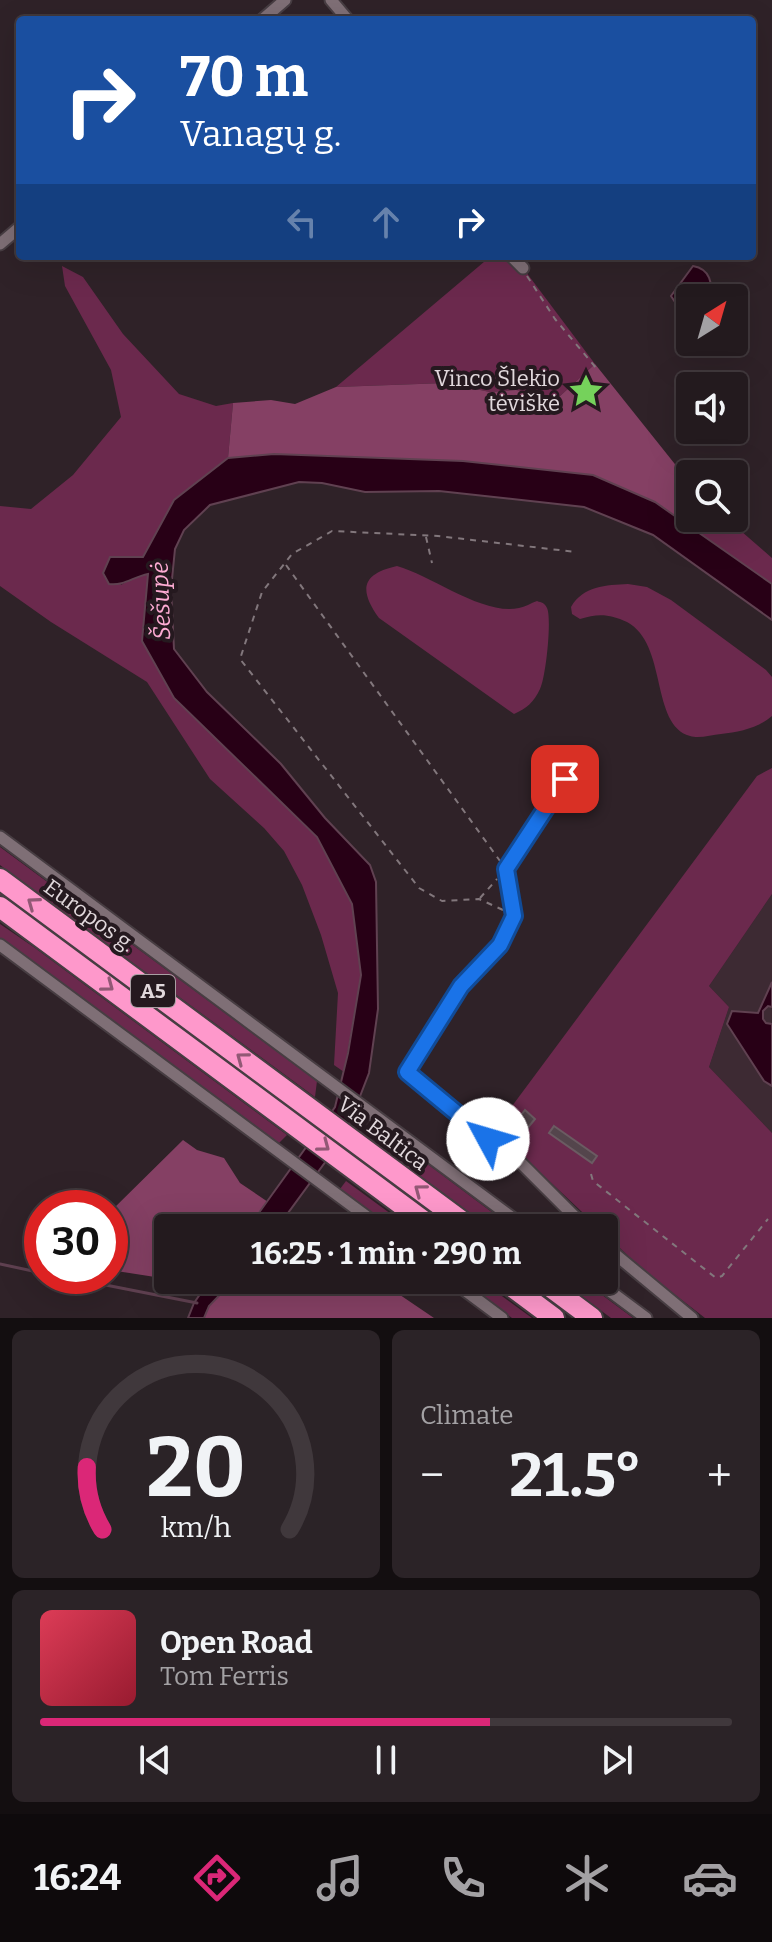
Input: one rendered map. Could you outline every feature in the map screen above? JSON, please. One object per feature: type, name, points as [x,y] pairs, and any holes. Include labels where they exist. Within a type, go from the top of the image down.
[{"type":"highway","name":"Europos g.","points":[[0,879],[305,1104]]},
{"type":"highway","name":"Via Baltica","points":[[0,907],[414,1214]]},
{"type":"highway","name":"Via Baltica","points":[[305,1104],[452,1214]]},
{"type":"highway","points":[[522,1294],[554,1318]]},
{"type":"highway","points":[[560,1294],[592,1318]]},
{"type":"street","points":[[267,16],[285,0]]},
{"type":"street","points":[[331,0],[345,16]]},
{"type":"street","points":[[0,244],[16,230]]},
{"type":"street","points":[[515,260],[523,268]]},
{"type":"street","points":[[565,779],[506,869],[514,916],[500,945],[461,986],[407,1072],[515,1157],[572,1214]]},
{"type":"street","points":[[0,837],[507,1214]]},
{"type":"street","points":[[0,945],[363,1214]]},
{"type":"street","points":[[618,1257],[692,1318]]},
{"type":"street","points":[[470,1294],[502,1318]]},
{"type":"street","points":[[614,1294],[646,1318]]},
{"type":"path","points":[[523,268],[555,319],[597,369]]},
{"type":"path","points":[[514,916],[479,899],[442,901],[419,888],[240,659],[262,592],[292,554],[332,531],[425,536],[576,552]]},
{"type":"path","points":[[425,536],[432,563]]},
{"type":"path","points":[[285,563],[506,869],[479,899]]},
{"type":"path","points":[[591,1174],[593,1181],[716,1278],[722,1276],[768,1219]]},
{"type":"shaded area","points":[[486,260],[515,260],[595,364],[559,397],[516,390],[490,392],[446,383],[336,387]]},
{"type":"shaded area","points":[[62,266],[83,277],[123,334],[179,394],[216,406],[233,403],[228,458],[174,500],[143,557],[110,557],[121,585],[134,577],[148,574],[142,641],[234,757],[317,837],[352,904],[361,975],[344,1072],[334,1065],[338,993],[302,885],[284,851],[264,828],[210,779],[147,682],[0,586],[0,506],[31,509],[73,475],[121,417],[111,370],[65,286]]},
{"type":"shaded area","points":[[595,364],[676,465],[676,517],[655,502],[593,475],[463,461],[274,454],[228,458],[233,403],[271,400],[295,404],[336,387],[446,383],[490,392],[516,390],[559,397]]},
{"type":"shaded area","points":[[697,532],[742,532],[772,558],[772,584]]},
{"type":"shaded area","points":[[397,566],[490,606],[519,608],[537,601],[545,605],[549,623],[546,661],[540,689],[530,704],[514,714],[379,618],[368,599],[367,584],[376,574]]},
{"type":"shaded area","points":[[628,584],[647,587],[671,600],[766,670],[772,677],[772,716],[761,724],[735,732],[697,737],[677,729],[669,717],[649,648],[640,633],[615,617],[598,615],[580,619],[572,614],[571,607],[576,600],[589,591],[603,586]]},
{"type":"shaded area","points":[[772,768],[772,894],[709,986],[729,1007],[709,1067],[772,1133],[772,1318],[705,1318],[618,1246],[618,1214],[584,1214],[527,1160],[501,1121],[757,776]]},
{"type":"shaded area","points":[[0,847],[317,1081],[315,1097],[0,865]]},
{"type":"shaded area","points":[[0,889],[303,1113],[299,1119],[0,899]]},
{"type":"shaded area","points":[[772,894],[772,1133],[709,1067],[729,1007],[709,986]]},
{"type":"shaded area","points":[[0,924],[287,1135],[279,1143],[0,938]]},
{"type":"shaded area","points":[[378,1127],[494,1214],[471,1214],[375,1142]]},
{"type":"shaded area","points":[[183,1140],[197,1150],[224,1158],[240,1183],[268,1202],[259,1214],[154,1214],[154,1277],[128,1273],[128,1194]]},
{"type":"shaded area","points":[[364,1159],[438,1214],[427,1214],[360,1164]]},
{"type":"shaded area","points":[[346,1181],[391,1214],[373,1214],[340,1189]]},
{"type":"shaded area","points":[[221,1294],[399,1294],[434,1318],[204,1318],[209,1306]]},
{"type":"shaded area","points":[[480,1294],[499,1294],[532,1318],[512,1318]]},
{"type":"shaded area","points":[[579,1294],[601,1294],[633,1318],[611,1318]]},
{"type":"water","points":[[693,266],[707,274],[710,284],[680,284]]},
{"type":"water","name":"Šešupė","points":[[274,454],[463,461],[593,475],[655,502],[676,517],[676,532],[698,532],[772,584],[772,620],[653,535],[584,507],[439,491],[365,492],[322,483],[299,482],[210,505],[184,530],[175,549],[171,589],[174,649],[207,692],[281,764],[325,818],[370,865],[376,882],[378,1009],[369,1073],[345,1135],[287,1214],[258,1214],[335,1107],[361,975],[352,904],[317,837],[174,698],[142,641],[148,574],[124,583],[109,584],[103,573],[110,557],[143,557],[174,500],[228,458]]},
{"type":"water","points":[[772,982],[772,1007],[768,1006],[763,1011],[763,1019],[772,1024],[772,1086],[764,1081],[727,1024],[732,1011],[758,1013]]},
{"type":"water","points":[[200,1294],[221,1294],[209,1306],[204,1318],[188,1318]]},
{"type":"building","points":[[525,1110],[535,1119],[521,1136],[511,1128]]},
{"type":"building","points":[[554,1126],[597,1156],[592,1163],[549,1133]]},
{"type":"waterway","points":[[0,1264],[24,1269]]},
{"type":"waterway","points":[[128,1289],[197,1303]]},
{"type":"place","name":"Vinco Šlekio tėviškė","points":[[586,391]]},
{"type":"route","points":[[488,1139],[407,1072],[461,986],[500,945],[514,916],[506,869],[565,779]]}]
